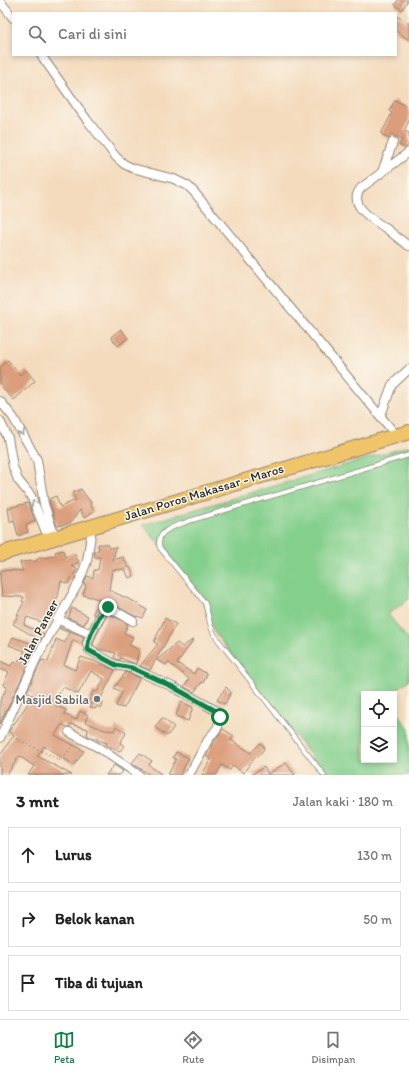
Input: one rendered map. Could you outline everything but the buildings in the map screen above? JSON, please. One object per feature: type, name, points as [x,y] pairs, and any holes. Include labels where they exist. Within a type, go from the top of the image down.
[{"type":"highway","name":"Jalan Poros Makassar - Maros","points":[[0,561],[91,535],[405,436]]},
{"type":"highway","name":"Jalan Poros Makassar - Maros","points":[[0,554],[349,453]]},
{"type":"street","points":[[0,1],[12,17]]},
{"type":"street","points":[[42,56],[87,120],[116,157],[124,164],[132,168],[174,179],[188,186],[194,192],[381,415],[405,436]]},
{"type":"street","points":[[382,172],[393,142]]},
{"type":"street","points":[[409,152],[357,192],[356,198],[364,212],[409,246]]},
{"type":"street","points":[[381,415],[392,385],[409,369]]},
{"type":"street","points":[[0,401],[13,417],[37,460],[44,504],[52,538]]},
{"type":"street","points":[[0,421],[8,438],[13,467],[18,480],[31,496],[52,538]]},
{"type":"street","name":"Jalan Panser","points":[[2,735],[37,657],[79,582],[84,570],[91,535]]},
{"type":"street","points":[[133,621],[108,607],[105,607],[87,644],[88,650],[116,665],[132,668],[173,687],[219,713],[220,717],[218,727],[208,740],[189,775]]},
{"type":"street","points":[[57,619],[91,634]]},
{"type":"street","points":[[69,732],[80,737],[139,775]]},
{"type":"lane","points":[[324,775],[214,634],[205,604],[160,548],[158,542],[159,537],[162,533],[169,529],[189,521],[409,455]]},
{"type":"path","points":[[2,735],[60,760],[80,737]]},
{"type":"green space","points":[[409,446],[409,599],[388,614],[409,641],[409,680],[395,691],[361,691],[361,763],[397,763],[397,714],[409,728],[409,775],[326,775],[214,632],[203,597],[143,525]]},
{"type":"place","name":"Masjid Sabila","points":[[97,699]]},
{"type":"route","points":[[108,607],[105,607],[91,634],[87,644],[88,650],[116,665],[132,668],[173,687],[216,711],[219,713],[220,717]]}]
